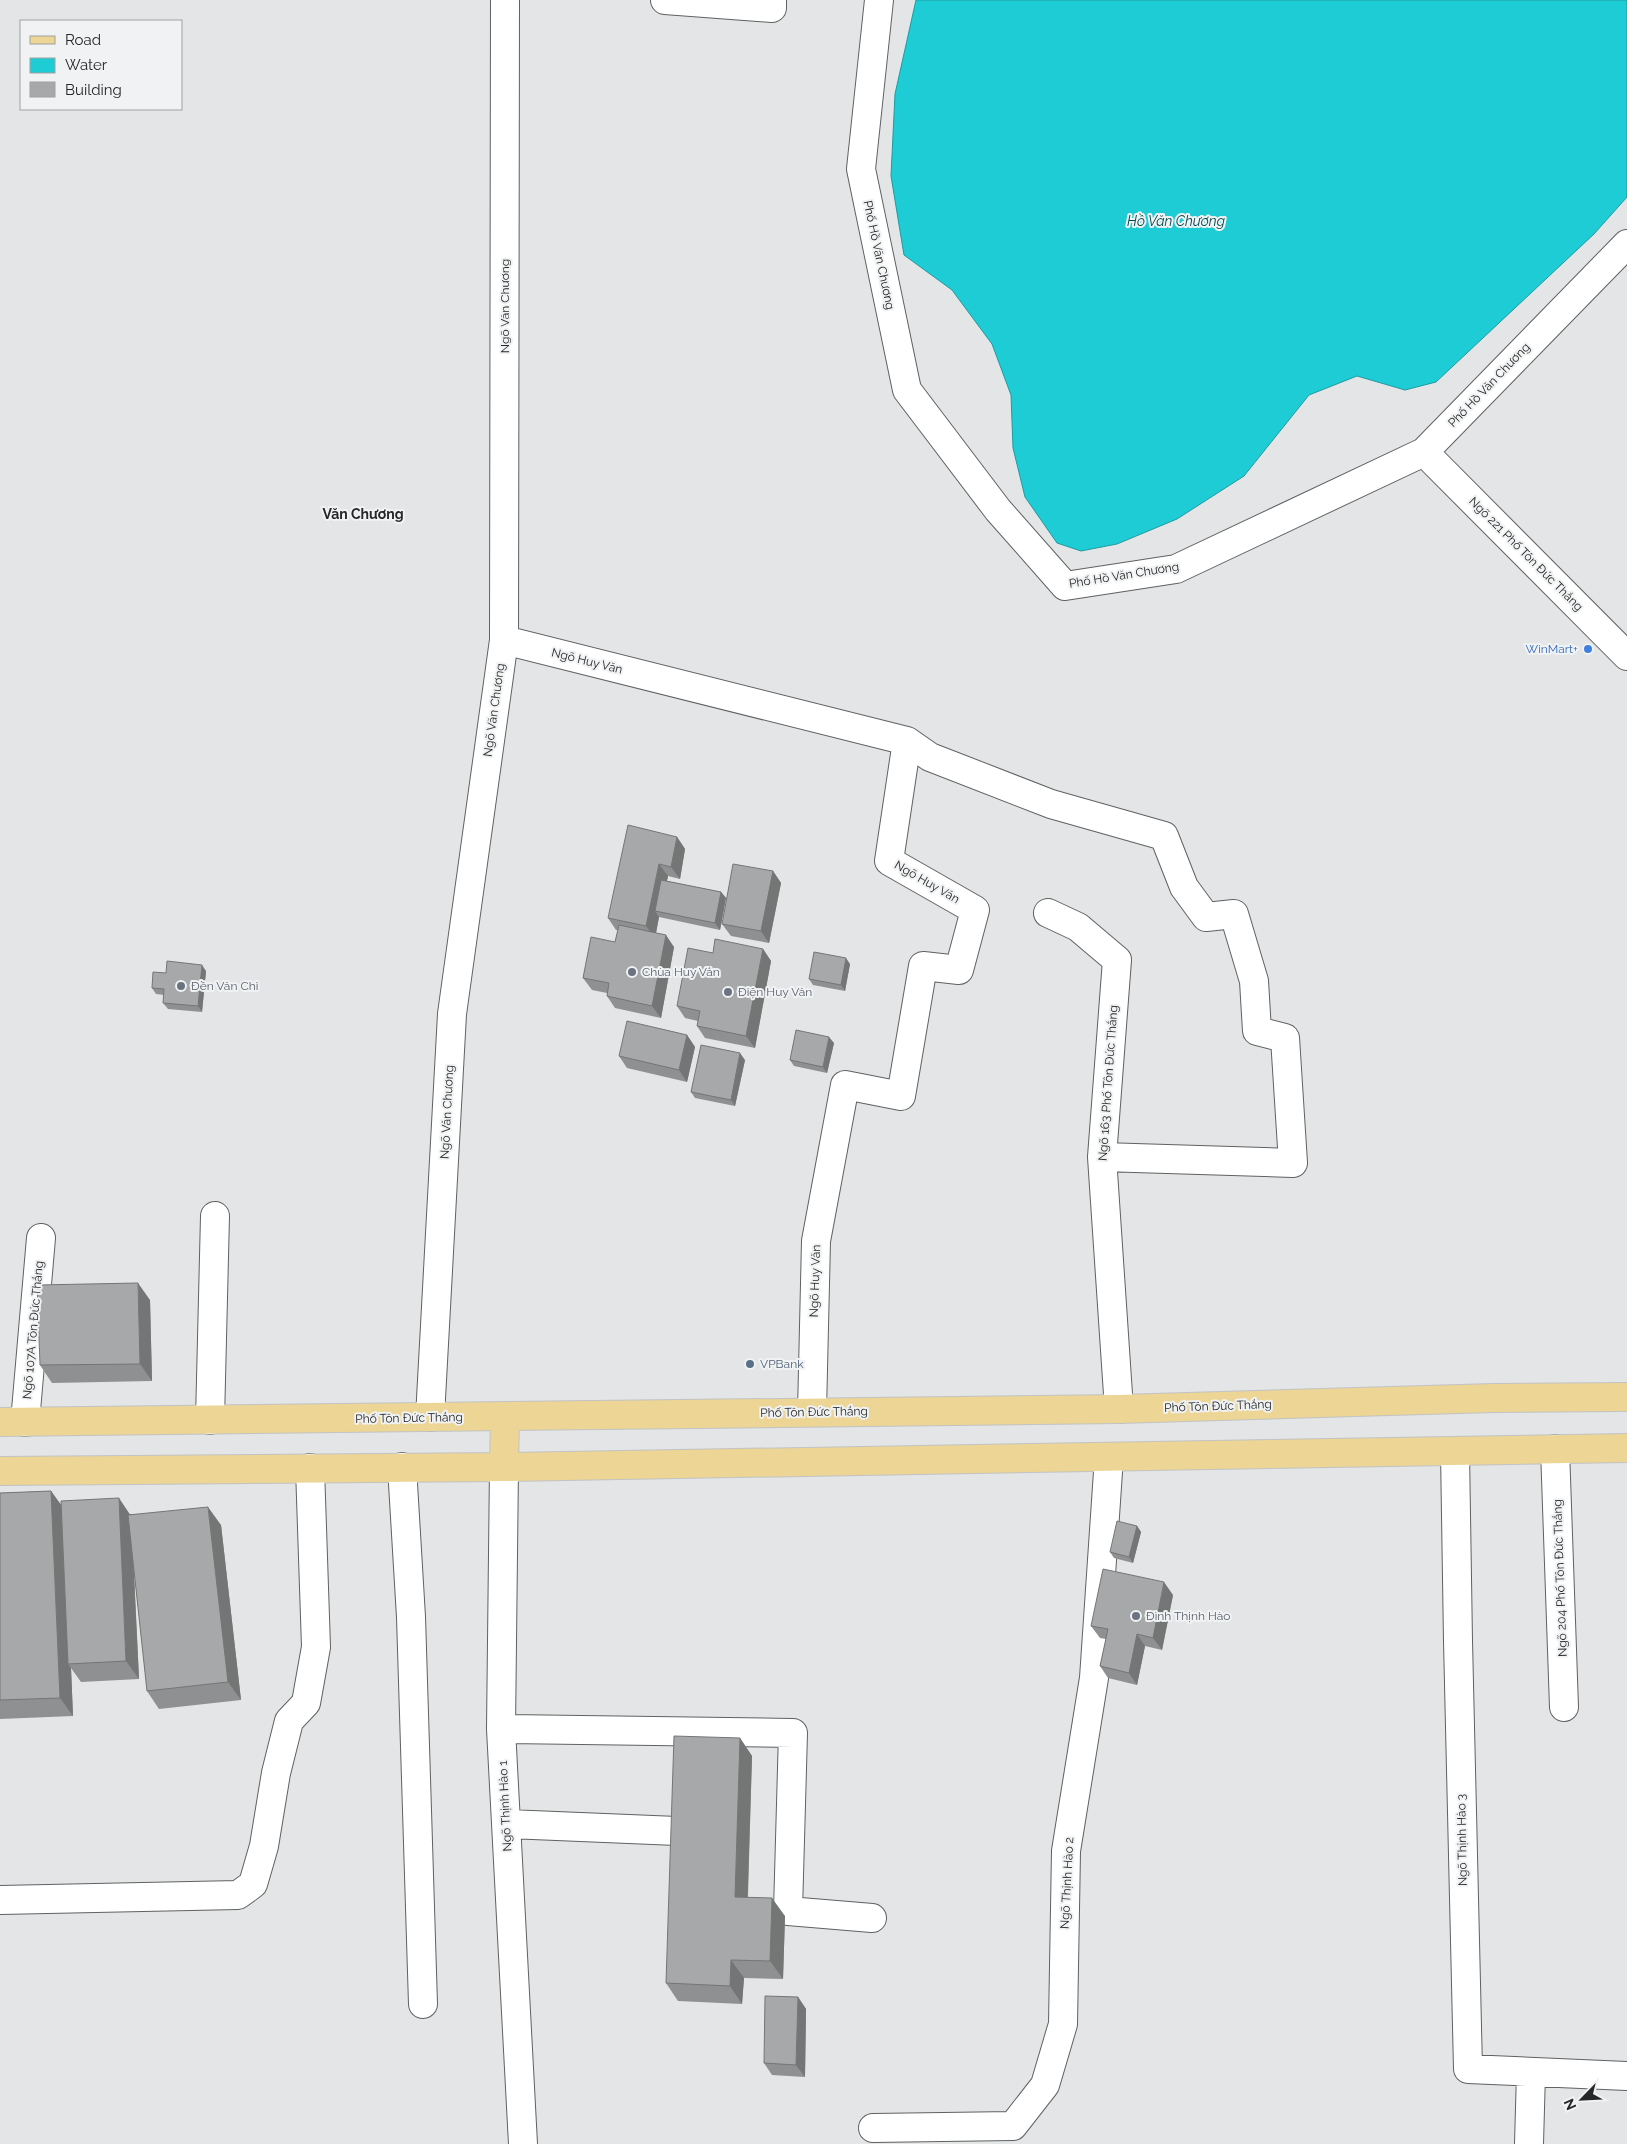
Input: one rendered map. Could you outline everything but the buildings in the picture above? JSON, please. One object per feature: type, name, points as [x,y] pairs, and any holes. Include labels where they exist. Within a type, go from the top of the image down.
[{"type":"main road","name":"Phố Tôn Đức Thắng","points":[[12,1422],[1118,1409],[1494,1398],[1627,1397]]},
{"type":"main road","points":[[504,1467],[505,1417]]},
{"type":"main road","points":[[0,1471],[504,1467],[1627,1448]]},
{"type":"street","name":"Ngõ Văn Chương","points":[[430,1417],[452,1014],[504,640],[505,0]]},
{"type":"street","points":[[665,0],[772,8],[772,0]]},
{"type":"street","name":"Phố Hồ Văn Chương","points":[[879,0],[861,169],[907,390],[998,510],[1065,586],[1176,568],[1424,452],[1627,244]]},
{"type":"street","name":"Ngõ 221 Phố Tôn Đức Thắng","points":[[1424,452],[1627,656]]},
{"type":"street","name":"Ngõ Huy Văn","points":[[504,640],[907,741],[889,860],[975,910],[958,970],[923,966],[901,1096],[845,1085],[816,1241],[812,1412]]},
{"type":"street","points":[[907,741],[930,757],[1051,804],[1164,836],[1184,887],[1206,917],[1234,914],[1254,981],[1257,1031],[1285,1038],[1293,1162],[1102,1157]]},
{"type":"street","name":"Ngõ 163 Phố Tôn Đức Thắng","points":[[1048,914],[1078,928],[1117,960],[1102,1157],[1118,1409]]},
{"type":"street","points":[[210,1420],[215,1216]]},
{"type":"street","name":"Ngõ 107A Tôn Đức Thắng","points":[[12,1422],[41,1238]]},
{"type":"street","name":"Ngõ 204 Phố Tôn Đức Thắng","points":[[1555,1450],[1564,1707]]},
{"type":"street","name":"Ngõ Thịnh Hào 3","points":[[1455,1452],[1468,2070],[1627,2076]]},
{"type":"street","name":"Ngõ Thịnh Hào 2","points":[[873,2128],[1015,2135],[1045,2085],[1063,2024],[1066,1852],[1094,1678],[1110,1457]]},
{"type":"street","points":[[402,1467],[411,1617],[424,2004]]},
{"type":"street","name":"Ngõ Thịnh Hào 1","points":[[504,1467],[501,1729],[523,2144]]},
{"type":"street","points":[[0,1900],[238,1895],[253,1884],[264,1846],[276,1773],[289,1721],[306,1703],[316,1647],[310,1468]]},
{"type":"street","points":[[501,1729],[793,1733],[788,1910],[872,1918]]},
{"type":"street","points":[[506,1824],[677,1831]]},
{"type":"street","points":[[1529,2144],[1531,2072]]},
{"type":"water","name":"Hồ Văn Chương","points":[[916,0],[1627,0],[1627,197],[1594,234],[1436,382],[1405,390],[1357,376],[1309,395],[1244,476],[1177,519],[1117,544],[1081,551],[1057,543],[1025,497],[1013,448],[1011,395],[992,344],[952,290],[904,255],[891,176],[895,94]]},
{"type":"place","name":"WinMart+","points":[[1588,649]]},
{"type":"place","name":"Chùa Huy Văn","points":[[632,972]]},
{"type":"place","name":"Đền Văn Chỉ","points":[[181,986]]},
{"type":"place","name":"Điện Huy Văn","points":[[728,992]]},
{"type":"place","name":"VPBank","points":[[750,1364]]},
{"type":"place","name":"Đình Thịnh Hào","points":[[1136,1616]]},
{"type":"district","name":"Văn Chương","points":[[363,514]]}]
